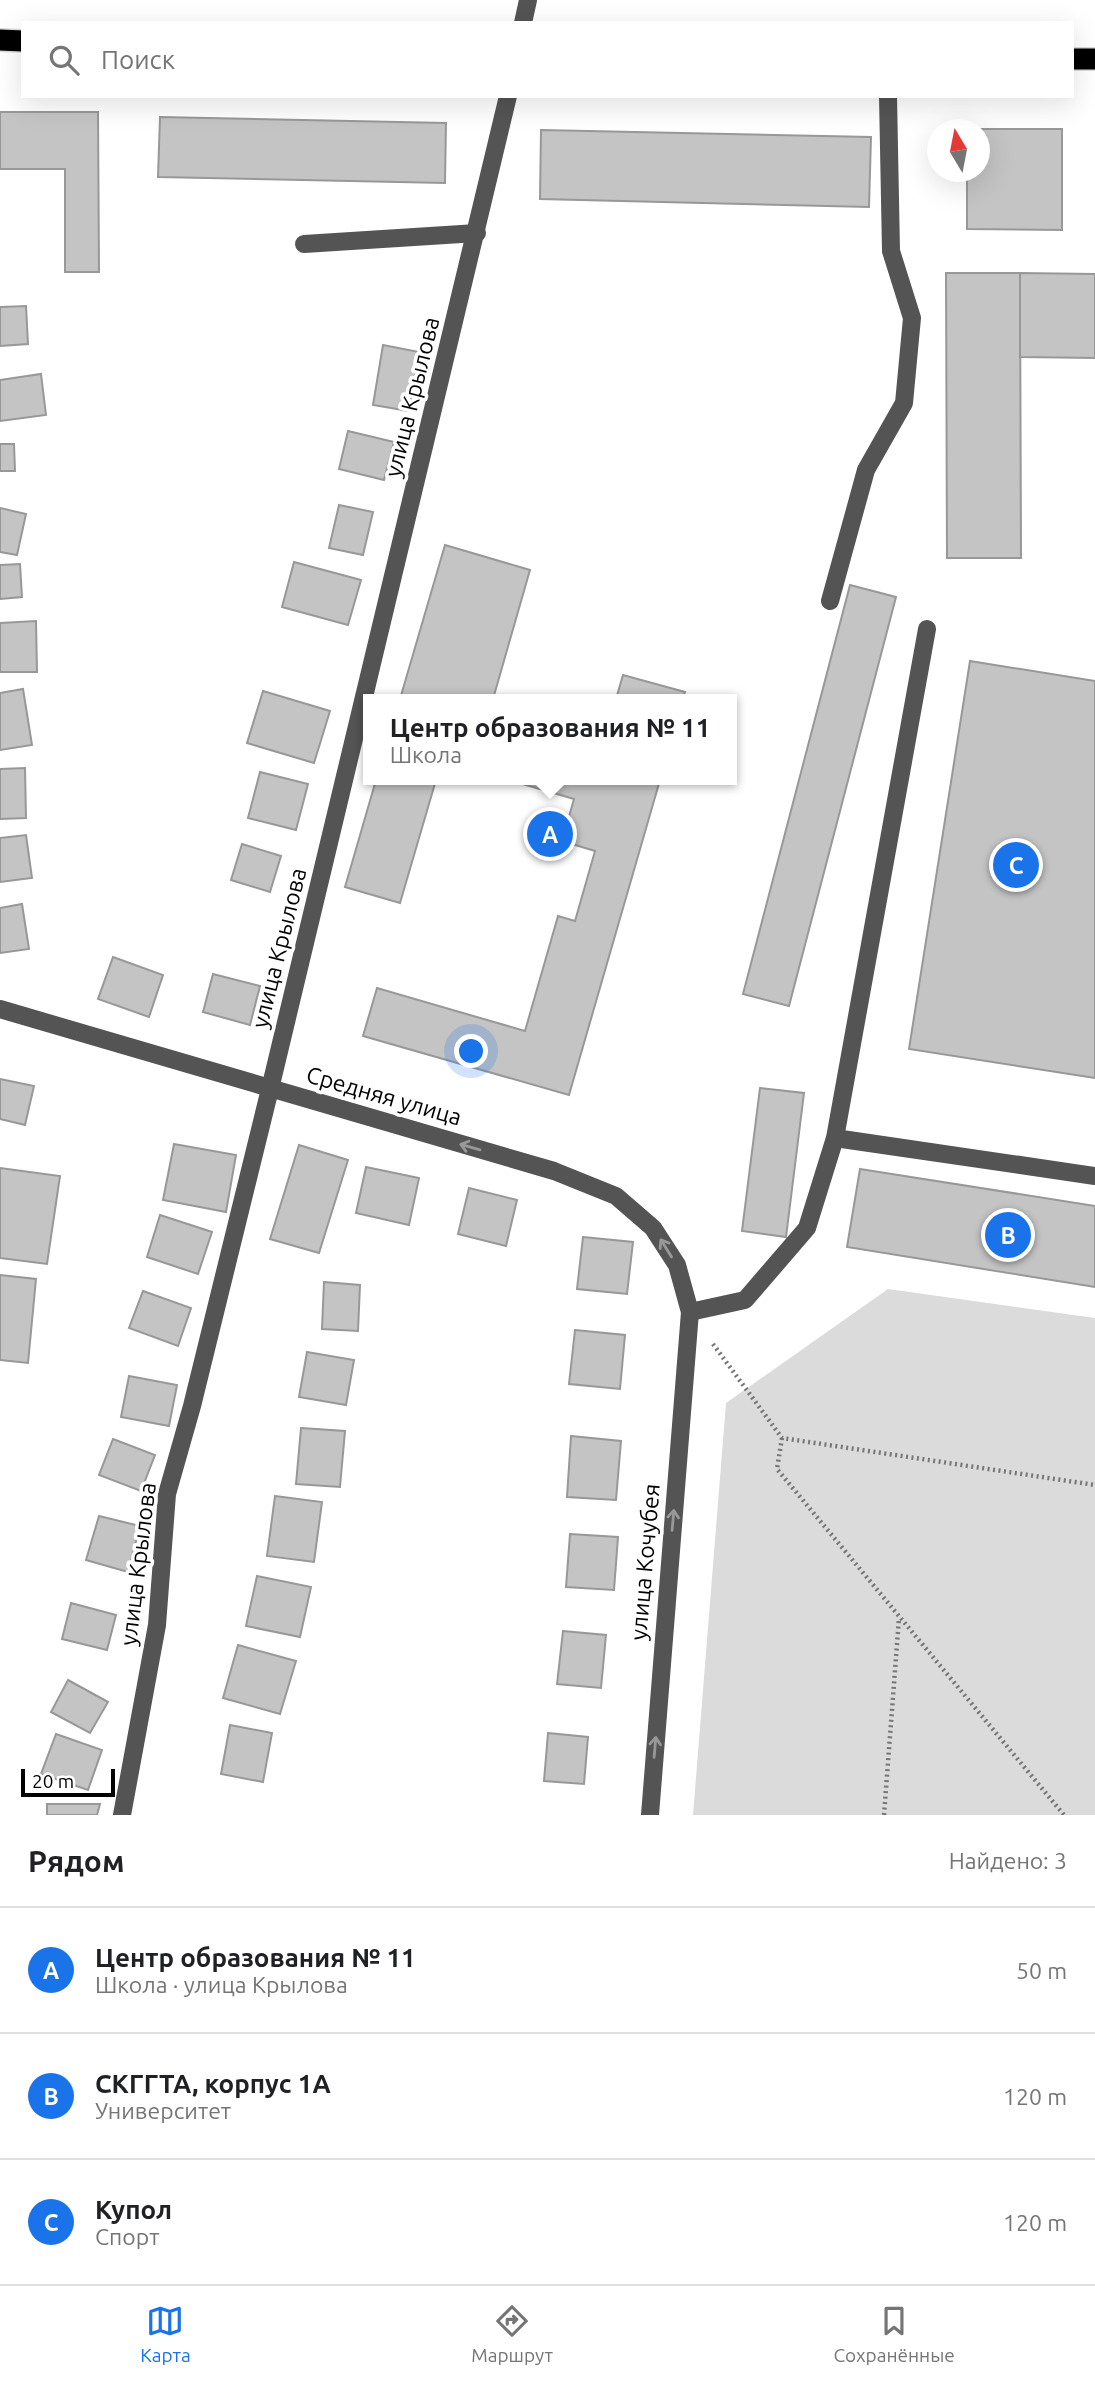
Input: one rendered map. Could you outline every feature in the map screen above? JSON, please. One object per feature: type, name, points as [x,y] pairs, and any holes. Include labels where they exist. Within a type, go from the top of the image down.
[{"type":"highway","points":[[0,40],[21,41]]},
{"type":"highway","points":[[1074,59],[1095,59]]},
{"type":"street","points":[[523,21],[528,0]]},
{"type":"street","name":"улица Крылова","points":[[366,694],[508,98]]},
{"type":"street","points":[[830,601],[866,470],[904,403],[912,318],[891,251],[888,98]]},
{"type":"street","points":[[304,244],[477,233]]},
{"type":"street","points":[[690,1312],[745,1300],[807,1228],[835,1138],[927,628]]},
{"type":"street","name":"улица Крылова","points":[[122,1815],[158,1625],[167,1494],[192,1406],[363,704]]},
{"type":"street","name":"Средняя улица","points":[[0,1009],[554,1171],[615,1196],[653,1227],[677,1265],[690,1312]]},
{"type":"street","points":[[835,1138],[1095,1176]]},
{"type":"street","name":"улица Кочубея","points":[[650,1815],[690,1312]]},
{"type":"path","points":[[690,1312],[782,1438],[777,1469],[1064,1815]]},
{"type":"path","points":[[782,1438],[1095,1485]]},
{"type":"path","points":[[884,1815],[900,1617]]},
{"type":"shaded area","points":[[888,1289],[1095,1318],[1095,1815],[693,1815],[726,1403]]},
{"type":"building","points":[[0,112],[98,112],[99,272],[65,272],[65,169],[0,169]]},
{"type":"building","points":[[160,117],[446,123],[445,183],[158,177]]},
{"type":"building","points":[[990,129],[1062,129],[1062,230],[967,229],[967,182],[990,182]]},
{"type":"building","points":[[541,130],[871,137],[869,207],[540,199]]},
{"type":"building","points":[[946,273],[1020,273],[1021,558],[947,558]]},
{"type":"building","points":[[1020,273],[1095,274],[1095,358],[1020,357]]},
{"type":"building","points":[[26,306],[28,344],[0,346],[0,307]]},
{"type":"building","points":[[383,345],[419,352],[409,411],[373,405]]},
{"type":"building","points":[[41,374],[46,415],[0,421],[0,380]]},
{"type":"building","points":[[348,431],[394,442],[384,480],[339,469]]},
{"type":"building","points":[[0,444],[14,444],[15,471],[0,471]]},
{"type":"building","points":[[339,505],[373,512],[363,555],[329,548]]},
{"type":"building","points":[[0,508],[26,514],[17,555],[0,552]]},
{"type":"building","points":[[445,545],[530,570],[494,694],[401,694]]},
{"type":"building","points":[[294,562],[361,580],[348,625],[282,607]]},
{"type":"building","points":[[20,564],[22,597],[0,599],[0,565]]},
{"type":"building","points":[[850,585],[896,597],[789,1006],[743,994]]},
{"type":"building","points":[[36,621],[37,672],[0,672],[0,623]]},
{"type":"building","points":[[970,661],[1095,681],[1095,1078],[909,1049]]},
{"type":"building","points":[[623,675],[685,692],[684,694],[617,694]]},
{"type":"building","points":[[23,689],[32,745],[0,750],[0,693]]},
{"type":"building","points":[[263,691],[330,711],[314,763],[247,743]]},
{"type":"building","points":[[25,768],[26,818],[0,819],[0,769]]},
{"type":"building","points":[[260,772],[308,784],[296,830],[248,818]]},
{"type":"building","points":[[375,785],[435,785],[400,903],[345,887]]},
{"type":"building","points":[[526,785],[659,785],[569,1095],[363,1036],[377,988],[525,1031],[558,916],[575,921],[595,851],[562,841],[574,799]]},
{"type":"building","points":[[26,835],[32,878],[0,882],[0,838]]},
{"type":"building","points":[[242,844],[281,856],[270,892],[231,880]]},
{"type":"building","points":[[22,904],[29,949],[0,953],[0,908]]},
{"type":"building","points":[[113,957],[163,975],[149,1017],[98,999]]},
{"type":"building","points":[[213,974],[260,986],[250,1025],[203,1012]]},
{"type":"building","points":[[0,1079],[34,1086],[25,1125],[0,1119]]},
{"type":"building","points":[[760,1088],[804,1093],[786,1237],[742,1231]]},
{"type":"building","points":[[174,1144],[236,1155],[226,1212],[163,1200]]},
{"type":"building","points":[[299,1145],[348,1160],[319,1253],[270,1239]]},
{"type":"building","points":[[366,1167],[419,1178],[409,1225],[356,1213]]},
{"type":"building","points":[[0,1168],[60,1176],[47,1264],[0,1258]]},
{"type":"building","points":[[860,1169],[1095,1206],[1095,1287],[847,1247]]},
{"type":"building","points":[[469,1188],[517,1200],[506,1246],[458,1234]]},
{"type":"building","points":[[160,1215],[212,1232],[198,1274],[147,1257]]},
{"type":"building","points":[[583,1237],[633,1242],[627,1294],[577,1289]]},
{"type":"building","points":[[0,1275],[36,1279],[28,1363],[0,1360]]},
{"type":"building","points":[[324,1282],[360,1285],[358,1331],[322,1329]]},
{"type":"building","points":[[143,1291],[191,1308],[178,1346],[129,1328]]},
{"type":"building","points":[[575,1330],[625,1335],[620,1389],[569,1384]]},
{"type":"building","points":[[307,1352],[354,1360],[346,1405],[299,1397]]},
{"type":"building","points":[[129,1376],[177,1385],[169,1426],[121,1417]]},
{"type":"building","points":[[301,1428],[345,1431],[340,1487],[296,1484]]},
{"type":"building","points":[[571,1436],[621,1441],[616,1500],[567,1497]]},
{"type":"building","points":[[113,1439],[155,1455],[141,1491],[99,1475]]},
{"type":"building","points":[[275,1496],[322,1502],[314,1562],[267,1556]]},
{"type":"building","points":[[99,1516],[140,1526],[128,1572],[86,1560]]},
{"type":"building","points":[[570,1534],[618,1537],[614,1590],[566,1587]]},
{"type":"building","points":[[257,1576],[311,1587],[300,1637],[246,1626]]},
{"type":"building","points":[[71,1603],[116,1615],[107,1650],[62,1639]]},
{"type":"building","points":[[563,1631],[606,1635],[601,1688],[557,1684]]},
{"type":"building","points":[[238,1645],[296,1661],[280,1714],[223,1698]]},
{"type":"building","points":[[68,1680],[108,1702],[90,1733],[51,1712]]},
{"type":"building","points":[[230,1725],[272,1733],[263,1782],[221,1774]]},
{"type":"building","points":[[548,1733],[588,1737],[584,1784],[544,1781]]},
{"type":"building","points":[[56,1734],[102,1750],[88,1790],[41,1774]]},
{"type":"building","points":[[47,1804],[100,1804],[97,1815],[47,1815]]},
{"type":"place","name":"Центр образования № 11","points":[[550,834]]},
{"type":"place","name":"Купол","points":[[1016,865]]},
{"type":"place","name":"СКГГТА, корпус 1А","points":[[1008,1235]]}]
